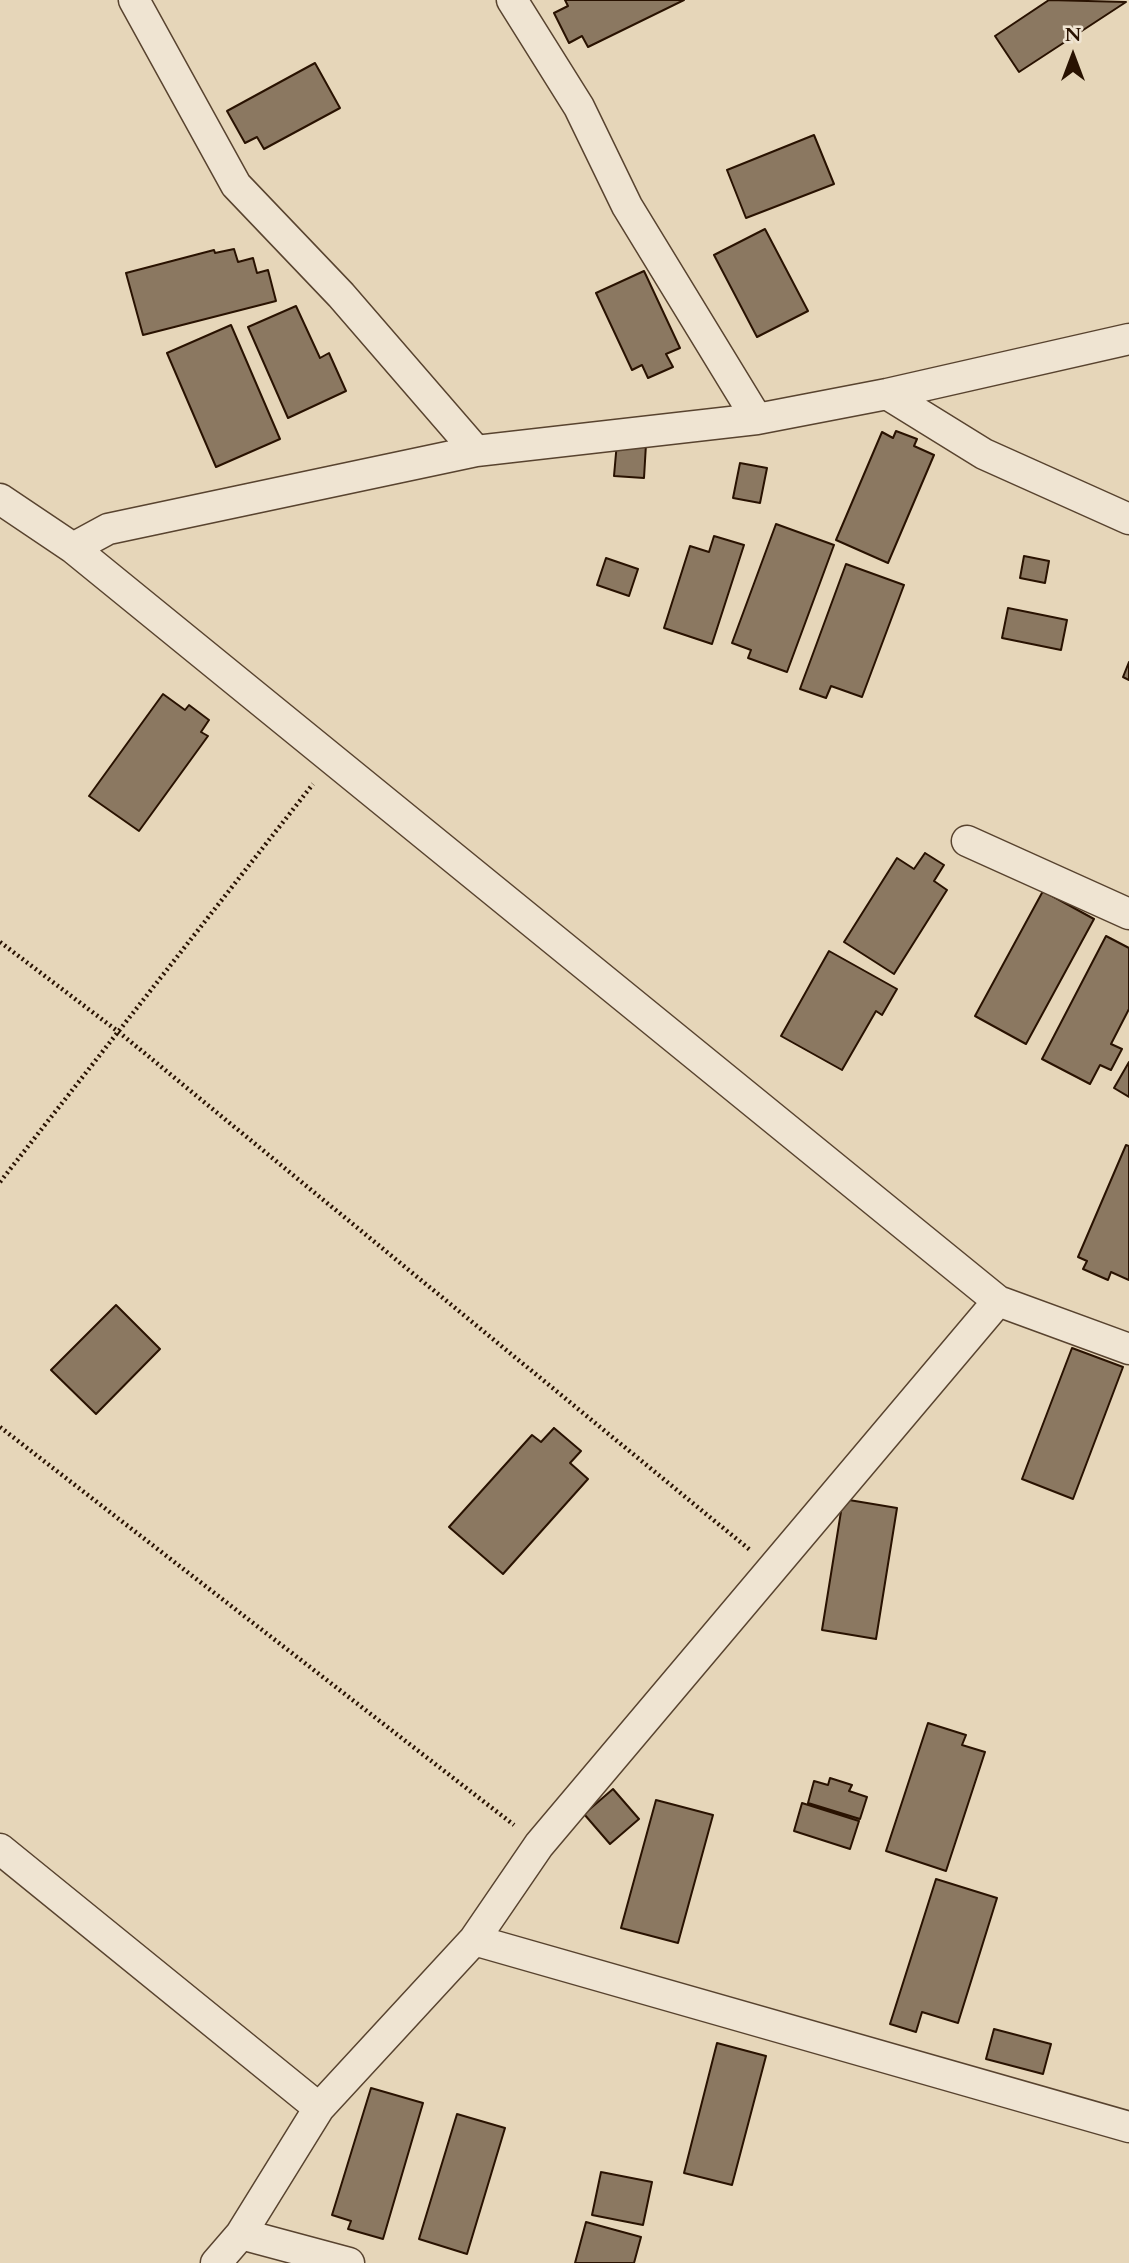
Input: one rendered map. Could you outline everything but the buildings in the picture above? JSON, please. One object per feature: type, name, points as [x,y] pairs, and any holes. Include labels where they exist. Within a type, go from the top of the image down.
[{"type":"street","points":[[134,0],[236,185],[341,295],[476,451]]},
{"type":"street","points":[[512,0],[579,107],[627,206],[757,419]]},
{"type":"street","points":[[73,548],[108,529],[476,451],[757,419],[887,394],[1129,339]]},
{"type":"street","points":[[887,394],[984,454],[1129,519]]},
{"type":"street","points":[[0,499],[73,548],[998,1301],[1129,1349]]},
{"type":"street","points":[[968,841],[1129,914]]},
{"type":"street","points":[[216,2263],[241,2234],[319,2108],[474,1940],[539,1844],[998,1301]]},
{"type":"street","points":[[0,1849],[319,2108]]},
{"type":"street","points":[[474,1940],[1129,2127]]},
{"type":"street","points":[[241,2234],[349,2263]]},
{"type":"path","points":[[0,1182],[120,1033],[332,759]]},
{"type":"path","points":[[0,942],[120,1033],[772,1568]]},
{"type":"path","points":[[0,1427],[539,1844]]}]
